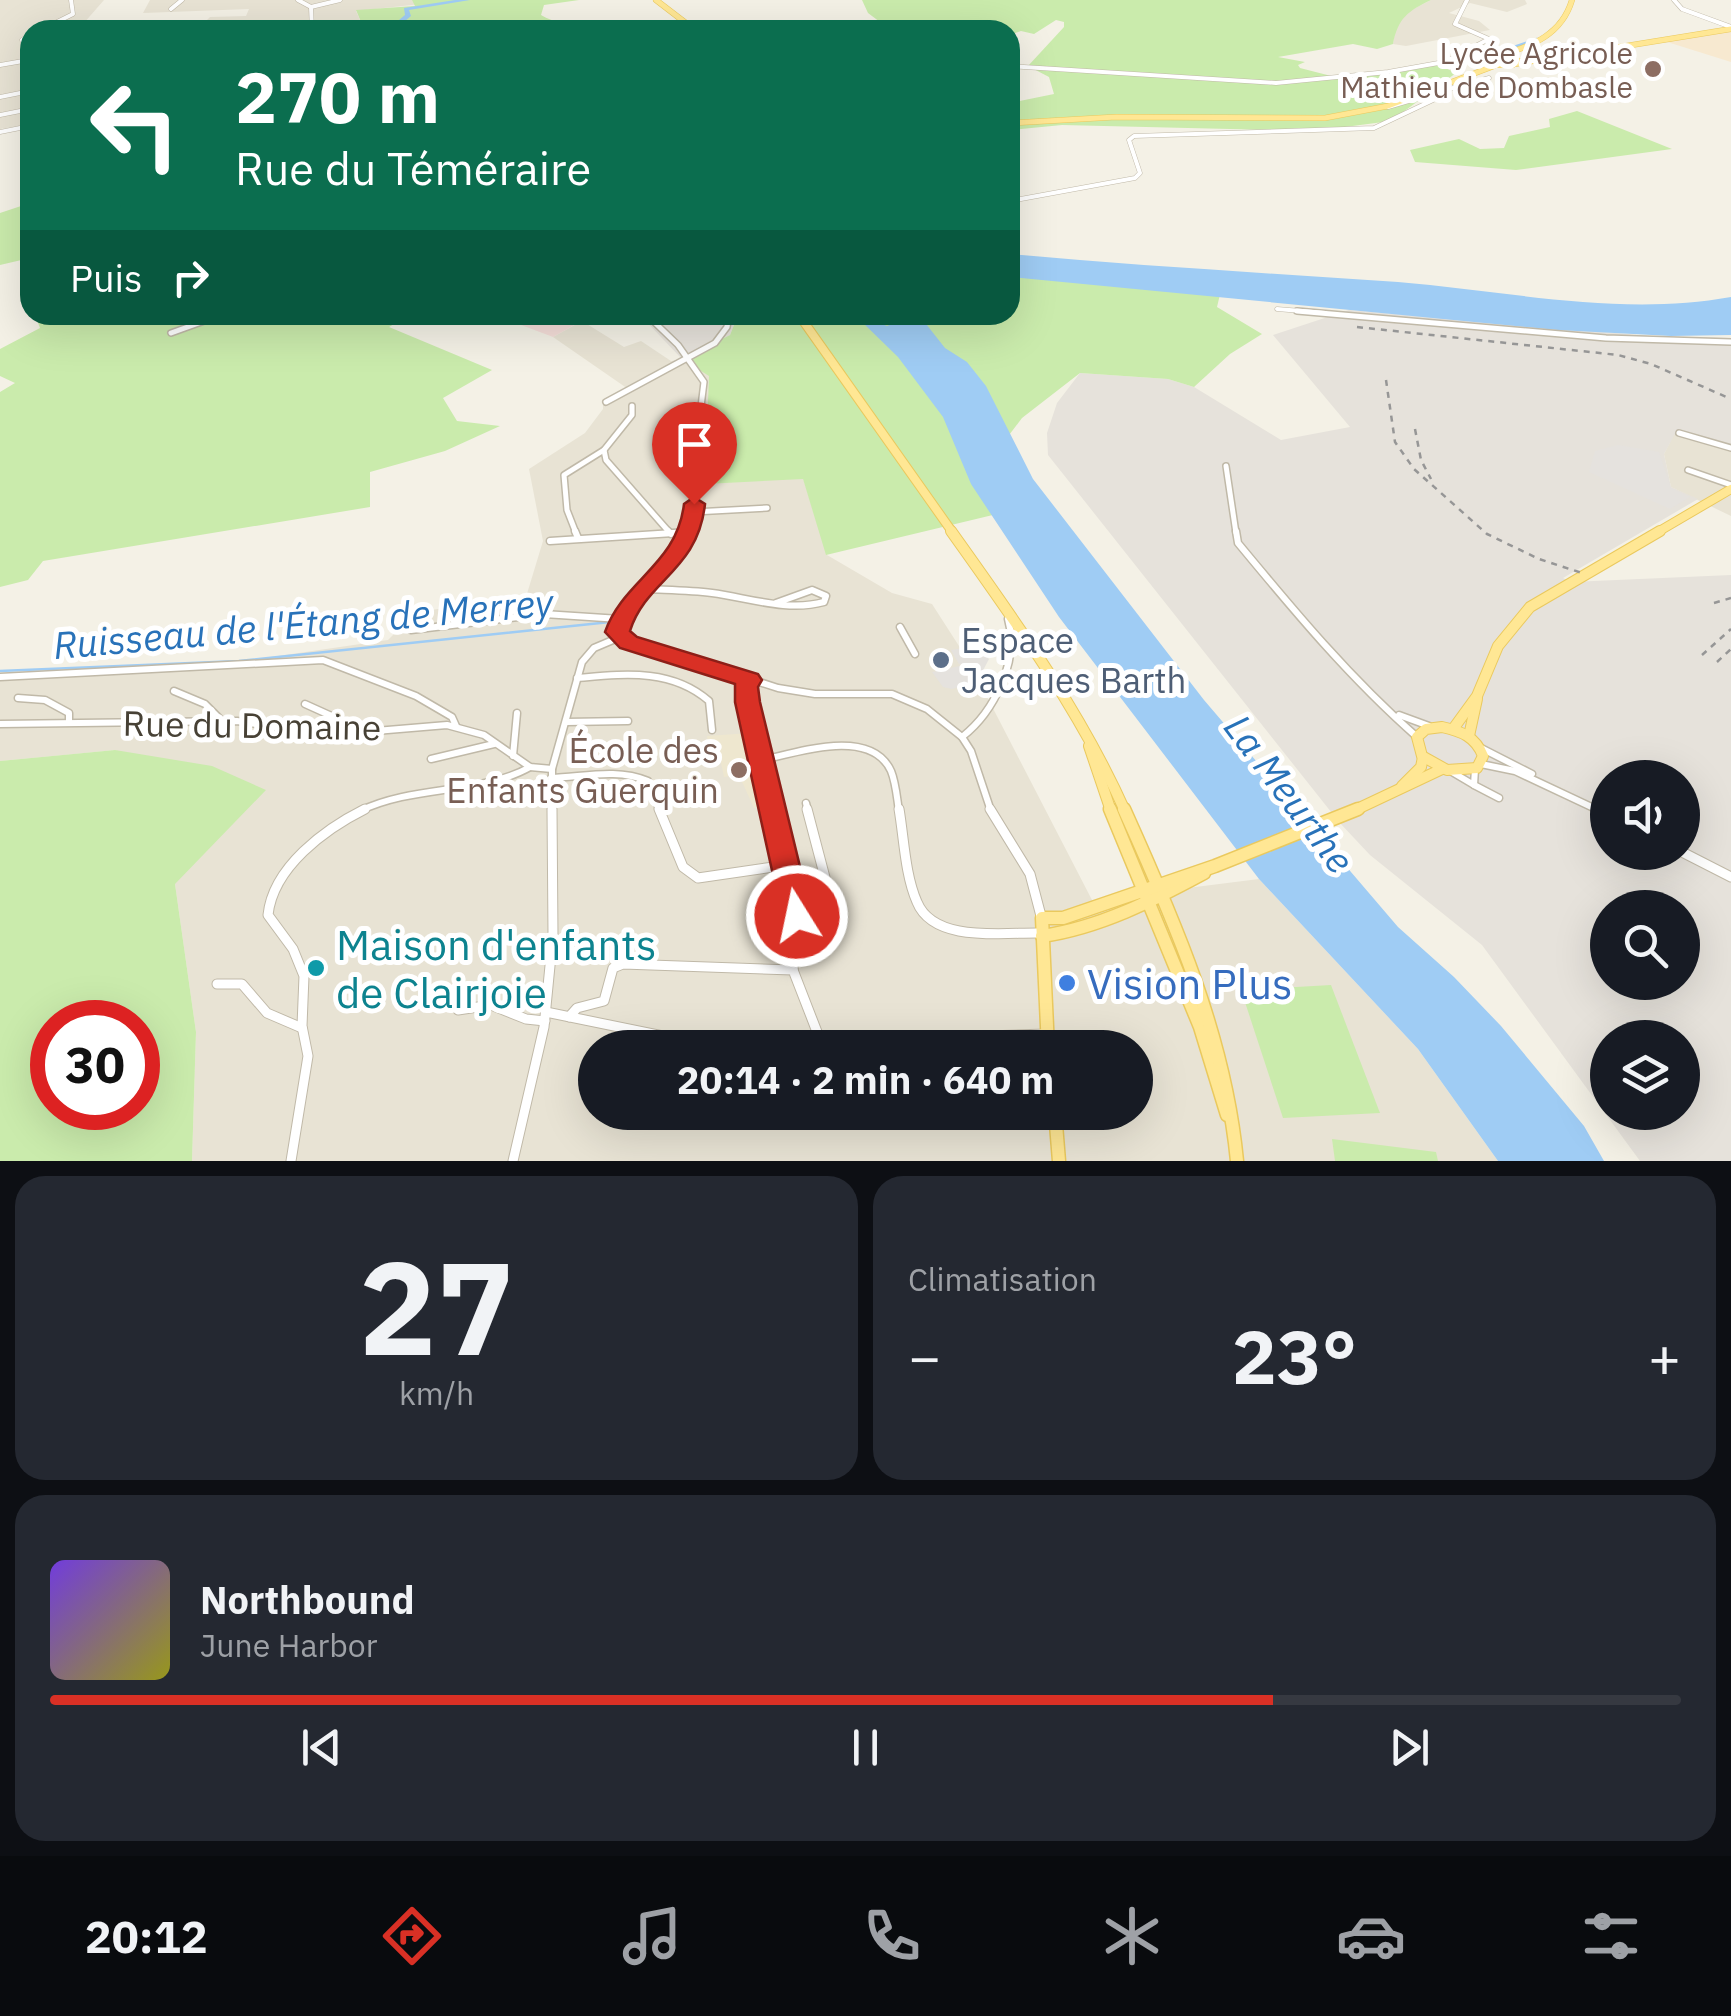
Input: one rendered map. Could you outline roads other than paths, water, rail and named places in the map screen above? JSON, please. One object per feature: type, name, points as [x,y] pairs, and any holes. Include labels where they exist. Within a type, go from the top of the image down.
[{"type":"main road","points":[[656,0],[682,20]]},
{"type":"main road","points":[[1472,70],[1484,55],[1518,50],[1559,28],[1568,18],[1572,0]]},
{"type":"main road","points":[[1020,122],[1107,118],[1296,120],[1382,108],[1472,70],[1513,61],[1531,62],[1731,28]]},
{"type":"main road","points":[[1513,61],[1518,50]]},
{"type":"main road","points":[[1498,55],[1513,61]]},
{"type":"main road","points":[[1477,59],[1494,66]]},
{"type":"main road","points":[[806,325],[1051,673],[1108,773],[1153,892],[1212,1026],[1230,1102],[1237,1159]]},
{"type":"main road","points":[[1469,736],[1477,696],[1498,646],[1530,607],[1731,487]]},
{"type":"main road","points":[[1453,729],[1477,696]]},
{"type":"main road","points":[[1042,934],[1071,932],[1153,892],[1332,821],[1447,770],[1478,766],[1481,748],[1469,736],[1453,729],[1432,728],[1417,737],[1416,746],[1423,757],[1447,770]]},
{"type":"main road","points":[[1397,792],[1421,767],[1423,757]]},
{"type":"main road","points":[[1047,1030],[1042,918],[1063,918],[1153,892]]},
{"type":"main road","points":[[1056,1130],[1058,1161]]},
{"type":"street","points":[[62,20],[74,12],[71,0]]},
{"type":"street","points":[[170,9],[182,0]]},
{"type":"street","points":[[298,0],[311,7],[340,0]]},
{"type":"street","points":[[1020,66],[1284,83],[1401,70],[1444,62],[1489,39],[1455,24],[1467,0]]},
{"type":"street","points":[[1674,0],[1675,5],[1689,12],[1731,28]]},
{"type":"street","points":[[311,7],[312,20]]},
{"type":"street","points":[[1461,54],[1484,55]]},
{"type":"street","points":[[1461,54],[1477,59]]},
{"type":"street","points":[[1382,108],[1489,78]]},
{"type":"street","points":[[1020,198],[1135,178],[1140,173],[1128,140],[1138,135],[1374,128],[1397,121],[1446,90]]},
{"type":"street","points":[[1276,308],[1606,338],[1731,342]]},
{"type":"street","points":[[171,333],[193,325]]},
{"type":"street","points":[[620,637],[620,619],[678,556],[690,532],[694,512],[704,382],[690,359],[656,325]]},
{"type":"street","points":[[606,402],[641,388],[668,367],[690,359],[722,337],[726,325]]},
{"type":"street","points":[[578,538],[567,510],[564,474],[604,450],[632,415],[632,406]]},
{"type":"street","points":[[1679,433],[1731,448]]},
{"type":"street","points":[[604,450],[612,471],[671,534]]},
{"type":"street","points":[[1226,466],[1238,543],[1320,644],[1417,737]]},
{"type":"street","points":[[1688,470],[1731,487]]},
{"type":"street","points":[[694,512],[767,508]]},
{"type":"street","points":[[550,541],[690,532]]},
{"type":"street","points":[[962,737],[971,732],[985,713],[1013,647],[1013,629],[988,583]]},
{"type":"street","points":[[647,590],[710,593],[776,602],[818,605],[826,596],[812,590],[776,602]]},
{"type":"street","points":[[411,630],[544,614],[620,619]]},
{"type":"street","points":[[900,627],[915,654]]},
{"type":"street","points":[[513,1161],[534,1083],[545,1017],[553,935],[552,774],[582,662],[594,648],[620,637],[799,692],[900,696],[927,709],[962,737],[971,751],[997,827],[1030,874],[1042,918]]},
{"type":"street","points":[[0,677],[322,660],[416,696],[452,717],[456,726]]},
{"type":"street","points":[[577,678],[643,674],[690,688],[709,701],[712,730]]},
{"type":"street","points":[[750,680],[746,687],[748,702],[797,905],[794,970],[817,1030]]},
{"type":"street","points":[[174,691],[205,704],[222,720]]},
{"type":"street","points":[[18,698],[53,704],[69,712],[69,722]]},
{"type":"street","points":[[305,704],[366,732]]},
{"type":"street","points":[[1393,712],[1432,728]]},
{"type":"street","points":[[513,756],[517,713]]},
{"type":"street","name":"Rue du Domaine","points":[[0,724],[222,720],[299,733],[456,726],[475,731],[530,767],[552,774],[580,779],[620,772],[648,781],[684,867],[698,878],[787,865]]},
{"type":"street","points":[[566,722],[628,721]]},
{"type":"street","points":[[431,759],[495,743]]},
{"type":"street","points":[[764,760],[836,748],[866,750],[883,758],[892,773],[918,903],[925,916],[938,925],[955,929],[1042,934]]},
{"type":"street","points":[[1481,748],[1559,790]]},
{"type":"street","points":[[1474,785],[1478,766],[1515,770],[1590,805]]},
{"type":"street","points":[[291,1161],[305,1090],[304,976],[293,949],[268,915],[272,893],[309,844],[332,823],[364,807],[512,776],[530,767]]},
{"type":"street","points":[[1447,770],[1499,798]]},
{"type":"street","points":[[806,803],[828,889],[807,918]]},
{"type":"street","points":[[1700,861],[1731,877]]},
{"type":"street","points":[[569,1017],[576,1008],[604,1002],[614,968],[623,964],[794,970]]},
{"type":"street","points":[[217,984],[240,982],[250,988],[264,1011],[303,1028]]},
{"type":"street","points":[[458,1010],[491,1006],[526,1020],[569,1017],[635,1030]]},
{"type":"water","points":[[1020,255],[1398,282],[1606,303],[1731,297],[1731,335],[1558,330],[1020,278]]},
{"type":"water","name":"La Meurthe","points":[[865,325],[927,325],[945,348],[967,362],[986,386],[1033,479],[1204,700],[1398,927],[1501,1026],[1584,1126],[1604,1161],[1498,1161],[1418,1049],[1259,879],[1059,617],[971,484],[943,417],[898,357]]},
{"type":"waterway","points":[[402,20],[408,16],[406,9],[467,0]]},
{"type":"waterway","points":[[1505,50],[1537,39]]},
{"type":"waterway","name":"Ruisseau de l'Étang de Merrey","points":[[0,671],[239,661],[610,622]]},
{"type":"railway","points":[[1357,327],[1618,355],[1651,364],[1731,399]]},
{"type":"railway","points":[[1386,380],[1395,442],[1414,469],[1487,534],[1539,559],[1582,573]]},
{"type":"railway","points":[[1415,429],[1421,460],[1431,479]]},
{"type":"railway","points":[[1714,603],[1731,598]]},
{"type":"railway","points":[[1702,655],[1731,629]]},
{"type":"railway","points":[[1717,662],[1731,649]]},
{"type":"place","name":"Lycée Agricole Mathieu de Dombasle","points":[[1653,69]]},
{"type":"place","name":"Espace Jacques Barth","points":[[941,660]]},
{"type":"place","name":"École des Enfants Guerquin","points":[[739,770]]},
{"type":"place","name":"Maison d'enfants de Clairjoie","points":[[316,968]]},
{"type":"place","name":"Vision Plus","points":[[1067,983]]}]
